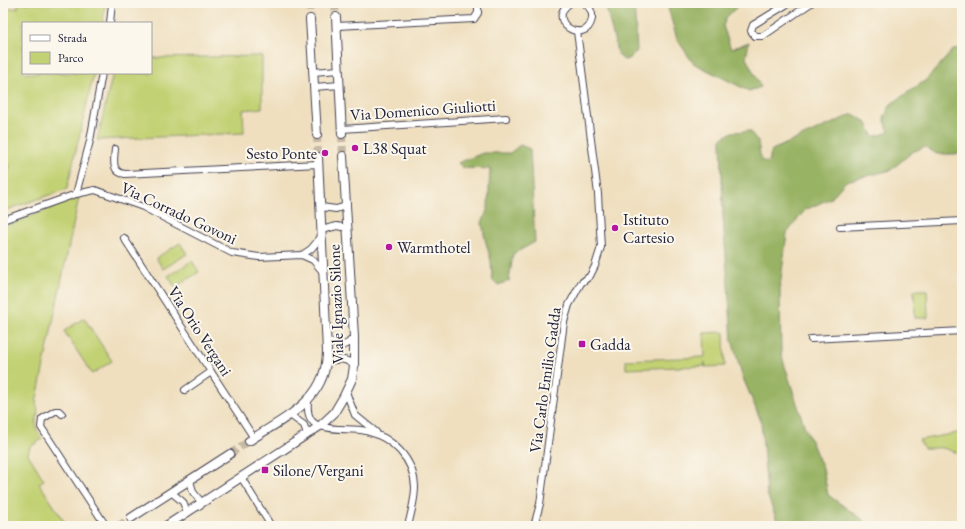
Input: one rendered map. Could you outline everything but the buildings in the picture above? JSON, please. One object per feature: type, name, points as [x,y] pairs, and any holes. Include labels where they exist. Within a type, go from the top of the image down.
[{"type":"street","points":[[110,22],[112,3]]},
{"type":"street","points":[[342,131],[336,22],[474,18],[478,13],[478,3]]},
{"type":"street","points":[[570,3],[564,9],[562,19],[567,28],[577,31],[586,28],[592,21],[591,11],[584,3]]},
{"type":"street","points":[[789,3],[753,25],[751,32],[752,34],[755,36],[763,36],[811,3]]},
{"type":"street","points":[[310,19],[317,135]]},
{"type":"street","name":"Via Carlo Emilio Gadda","points":[[534,526],[540,504],[564,322],[569,305],[581,283],[590,276],[601,247],[598,194],[577,31]]},
{"type":"street","points":[[313,72],[339,70]]},
{"type":"street","points":[[76,194],[90,141],[102,74]]},
{"type":"street","points":[[314,87],[340,85]]},
{"type":"street","name":"Via Domenico Giuliotti","points":[[342,131],[506,118]]},
{"type":"street","points":[[115,149],[114,167],[118,172],[125,174],[318,161]]},
{"type":"street","name":"Viale Ignazio Silone","points":[[166,526],[320,426],[334,412],[346,392],[352,378],[354,366],[354,337],[343,156]]},
{"type":"street","name":"Viale Ignazio Silone","points":[[251,440],[308,402],[320,385],[327,362],[318,161]]},
{"type":"street","name":"Via Corrado Govoni","points":[[3,220],[76,194],[94,190],[129,202],[238,255],[259,257],[302,255]]},
{"type":"street","points":[[321,208],[336,209],[346,206]]},
{"type":"street","points":[[840,227],[962,221]]},
{"type":"street","points":[[302,255],[311,249],[321,233],[337,226],[347,228]]},
{"type":"street","name":"Via Orio Vergani","points":[[124,238],[211,372],[251,440]]},
{"type":"street","points":[[302,255],[313,260],[323,272]]},
{"type":"street","points":[[811,339],[962,331]]},
{"type":"street","points":[[327,341],[342,346],[354,337]]},
{"type":"street","points":[[327,362],[342,359],[348,361],[354,366]]},
{"type":"street","points":[[185,390],[211,372]]},
{"type":"street","points":[[346,392],[355,415],[381,435],[404,456],[412,471],[414,494],[408,526]]},
{"type":"street","points":[[308,402],[307,410],[310,418],[320,426],[381,435]]},
{"type":"street","points":[[62,414],[56,410],[41,421],[40,427],[106,526]]},
{"type":"street","points":[[290,415],[304,425],[307,434]]},
{"type":"street","points":[[131,518],[230,454]]},
{"type":"street","points":[[241,477],[271,526]]},
{"type":"street","points":[[190,480],[193,492],[202,503]]},
{"type":"street","points":[[171,492],[183,502],[187,513]]},
{"type":"green space","points":[[18,3],[105,3],[103,22],[22,22],[22,74],[94,74],[67,189],[3,211],[3,195],[10,165],[3,163],[3,9],[18,8]]},
{"type":"green space","points":[[605,3],[634,3],[637,51],[629,59],[624,60],[618,55]]},
{"type":"green space","points":[[660,3],[741,3],[726,18],[723,26],[731,49],[749,42],[746,58],[761,87],[749,91],[693,63],[677,39],[668,8]]},
{"type":"green space","points":[[962,48],[962,154],[937,154],[925,147],[912,152],[891,170],[846,181],[831,198],[805,210],[787,233],[780,287],[781,354],[804,425],[823,469],[828,495],[866,522],[862,526],[779,526],[767,494],[761,421],[743,378],[732,340],[723,217],[721,139],[732,132],[750,131],[758,142],[761,160],[768,163],[772,150],[853,114],[866,122],[874,137],[889,132],[884,118],[891,104],[926,80],[954,49]]},
{"type":"green space","points":[[262,56],[262,108],[243,110],[244,133],[97,140],[113,74],[152,74],[152,58]]},
{"type":"green space","points":[[520,145],[530,149],[535,242],[513,254],[509,281],[498,285],[492,279],[491,261],[482,223],[488,208],[490,169],[463,168],[458,163],[483,153],[510,153]]},
{"type":"green space","points":[[79,197],[36,403],[38,413],[36,428],[42,439],[30,447],[28,454],[44,480],[39,483],[67,526],[3,526],[3,227]]},
{"type":"green space","points":[[180,243],[187,254],[163,269],[156,258]]},
{"type":"green space","points":[[192,261],[199,272],[175,287],[168,276]]},
{"type":"green space","points":[[914,290],[927,290],[928,318],[915,318]]},
{"type":"green space","points":[[84,318],[112,361],[92,374],[64,331]]},
{"type":"green space","points":[[724,332],[725,366],[626,369],[626,360],[705,357],[704,333]]},
{"type":"green space","points":[[962,432],[962,453],[943,448],[924,448],[919,440]]},
{"type":"tunnel","points":[[309,3],[310,19]]},
{"type":"tunnel","points":[[335,3],[336,17]]},
{"type":"tunnel","points":[[342,134],[343,156]]},
{"type":"tunnel","points":[[317,135],[318,157]]},
{"type":"tunnel","points":[[230,454],[249,441]]},
{"type":"tunnel","points":[[118,526],[131,518]]},
{"type":"place","name":"L38 Squat","points":[[355,148]]},
{"type":"place","name":"Sesto Ponte","points":[[325,153]]},
{"type":"place","name":"Istituto Cartesio","points":[[615,228]]},
{"type":"place","name":"Warmthotel","points":[[389,247]]},
{"type":"place","name":"Gadda","points":[[582,344]]},
{"type":"place","name":"Silone/Vergani","points":[[265,470]]}]
